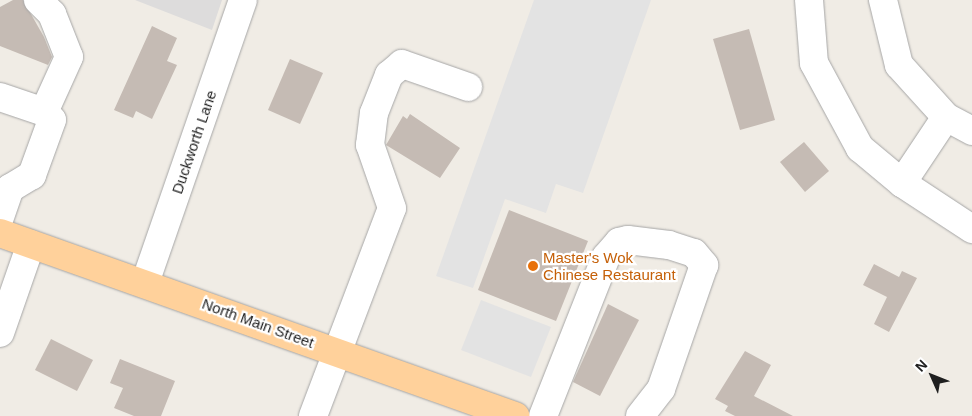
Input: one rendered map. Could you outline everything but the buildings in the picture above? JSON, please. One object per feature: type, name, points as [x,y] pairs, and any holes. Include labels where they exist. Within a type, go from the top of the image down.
[{"type":"main road","name":"North Main Street","points":[[0,233],[515,416]]},
{"type":"street","points":[[38,0],[52,14],[69,57],[44,112]]},
{"type":"street","name":"Duckworth Lane","points":[[145,283],[243,0]]},
{"type":"street","points":[[808,0],[814,63],[860,148],[902,183],[972,229]]},
{"type":"street","points":[[883,0],[900,65],[946,118],[972,131]]},
{"type":"street","points":[[313,416],[336,351],[392,208],[370,145],[374,113],[389,75],[402,64],[468,87]]},
{"type":"street","points":[[0,97],[44,112],[52,120],[32,175],[5,186],[0,217]]},
{"type":"street","points":[[902,183],[946,118]]},
{"type":"street","points":[[543,416],[606,258],[619,242],[628,240],[669,245],[694,253],[704,265],[661,389],[640,416]]},
{"type":"street","points":[[0,333],[32,244]]},
{"type":"shaded area","points":[[135,0],[222,0],[212,30]]},
{"type":"shaded area","points":[[534,0],[651,0],[583,193],[556,184],[546,213],[505,199],[473,288],[436,276]]},
{"type":"shaded area","points":[[481,300],[551,327],[531,377],[461,350]]},
{"type":"place","name":"Master's Wok Chinese Restaurant","points":[[533,266]]}]
